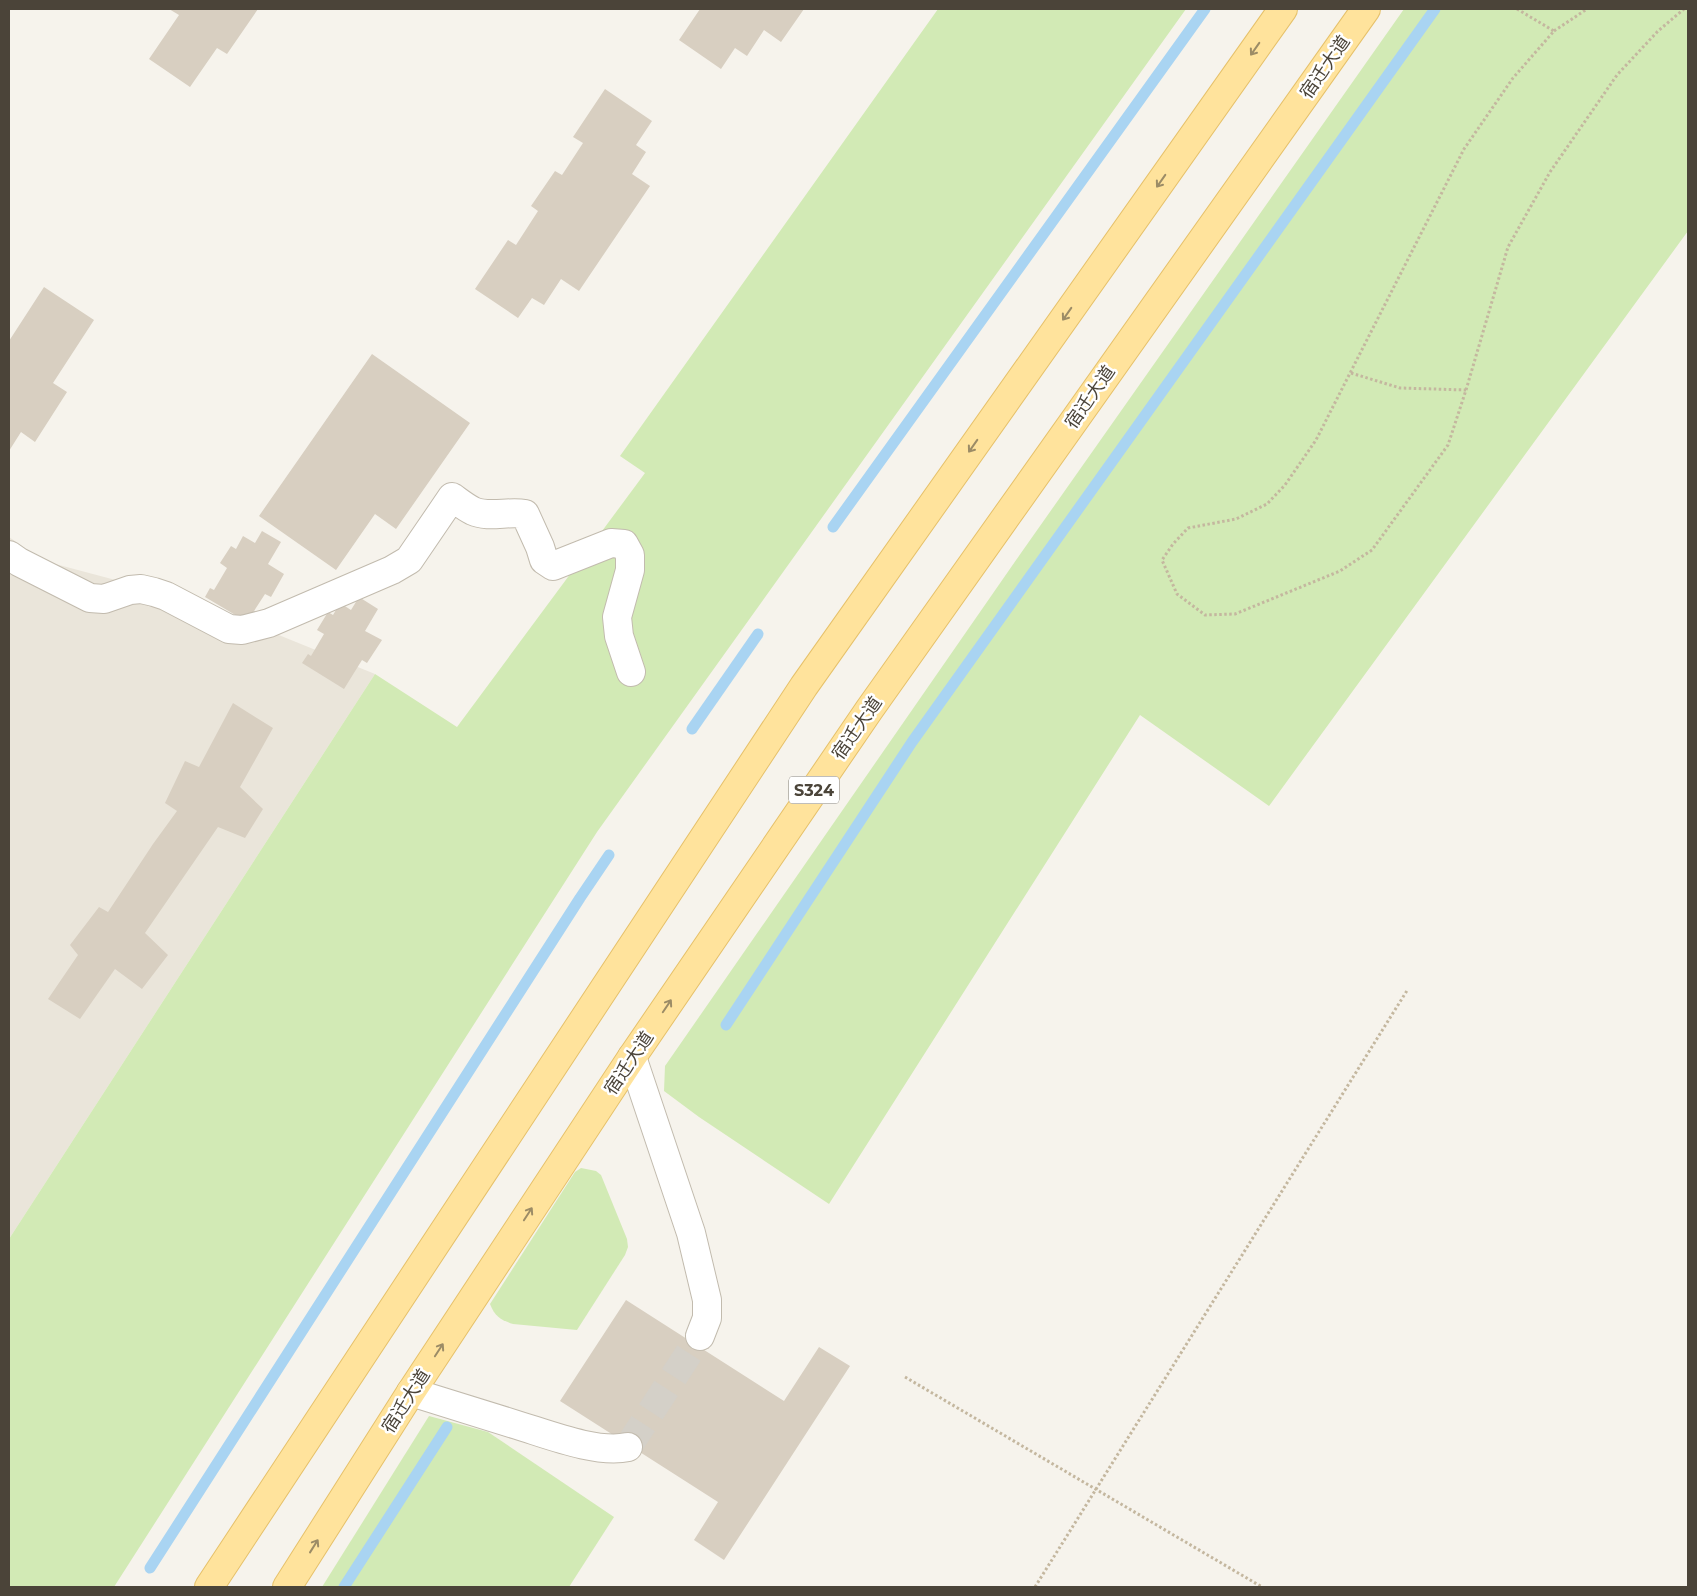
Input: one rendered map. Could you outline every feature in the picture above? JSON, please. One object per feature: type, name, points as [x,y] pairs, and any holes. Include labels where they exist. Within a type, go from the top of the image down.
[{"type":"main road","points":[[209,1587],[804,686],[1283,9]]},
{"type":"main road","name":"宿迁大道","points":[[288,1587],[411,1392],[632,1057],[869,710],[1366,9]]},
{"type":"lane","points":[[9,555],[90,598],[104,599],[130,590],[141,589],[166,596],[230,629],[242,630],[269,623],[392,570],[409,560],[452,497],[474,512],[488,515],[514,512],[525,514],[544,560],[553,566],[611,543],[624,544],[630,555],[630,570],[617,617],[619,636],[631,672]]},
{"type":"lane","points":[[632,1057],[692,1234],[707,1300],[708,1318],[700,1336]]},
{"type":"lane","points":[[411,1392],[573,1442],[620,1449],[628,1447]]},
{"type":"path","points":[[1517,9],[1554,31]]},
{"type":"path","points":[[1587,9],[1554,31],[1513,78],[1464,149],[1316,440],[1285,485],[1267,504],[1236,519],[1188,528],[1173,544],[1162,560],[1177,594],[1205,615],[1235,614],[1340,571],[1372,550],[1448,445],[1508,247],[1550,172],[1618,75],[1658,31],[1684,9]]},
{"type":"path","points":[[1350,373],[1400,388],[1466,390]]},
{"type":"path","points":[[1035,1587],[1408,989]]},
{"type":"path","points":[[905,1377],[1262,1587]]},
{"type":"shaded area","points":[[9,537],[44,561],[153,590],[249,623],[375,674],[9,1239]]},
{"type":"green space","points":[[938,9],[1186,9],[597,832],[114,1587],[9,1587],[9,1239],[375,674],[457,727],[645,473],[620,456]]},
{"type":"green space","points":[[1404,9],[1688,9],[1688,231],[1269,806],[1140,715],[829,1204],[699,1117],[664,1091],[665,1066],[1021,553]]},
{"type":"green space","points":[[581,1168],[596,1171],[601,1175],[627,1239],[628,1247],[625,1255],[577,1330],[513,1324],[505,1321],[496,1315],[490,1304],[575,1172]]},
{"type":"green space","points":[[429,1416],[488,1432],[614,1517],[569,1587],[322,1587]]},
{"type":"building","points":[[169,9],[258,9],[227,54],[217,48],[190,87],[149,59],[179,15]]},
{"type":"building","points":[[700,9],[804,9],[781,42],[764,30],[747,56],[735,48],[721,69],[679,40]]},
{"type":"building","points":[[605,89],[652,121],[636,145],[646,152],[632,174],[650,186],[579,291],[561,279],[544,305],[532,298],[518,318],[475,289],[508,240],[516,245],[538,211],[531,206],[555,171],[562,175],[583,143],[573,137]]},
{"type":"building","points":[[44,287],[94,320],[53,383],[67,392],[35,442],[21,432],[9,451],[9,341]]},
{"type":"building","points":[[372,354],[470,423],[396,529],[375,514],[336,570],[259,516]]},
{"type":"building","points":[[262,531],[281,542],[268,564],[284,574],[271,597],[265,594],[247,622],[205,597],[210,588],[214,590],[227,568],[220,563],[231,546],[236,549],[243,536],[255,543]]},
{"type":"building","points":[[359,597],[378,609],[365,631],[382,640],[367,663],[362,660],[344,689],[302,663],[308,654],[311,656],[324,634],[317,630],[328,612],[333,615],[340,603],[351,610]]},
{"type":"building","points":[[233,703],[273,728],[240,787],[263,809],[245,838],[218,827],[145,933],[168,955],[142,989],[115,969],[80,1019],[48,999],[78,955],[70,945],[99,907],[108,912],[177,811],[165,803],[185,761],[199,767]]},
{"type":"building","points":[[626,1300],[784,1401],[819,1347],[850,1366],[724,1560],[694,1540],[718,1502],[560,1401]]},
{"type":"waterway","points":[[833,527],[1205,9]]},
{"type":"waterway","points":[[726,1025],[912,742],[1435,9]]},
{"type":"waterway","points":[[692,729],[758,634]]},
{"type":"waterway","points":[[150,1568],[609,855]]},
{"type":"waterway","points":[[344,1587],[447,1427]]},
{"type":"tunnel","points":[[628,1447],[700,1336]]}]
